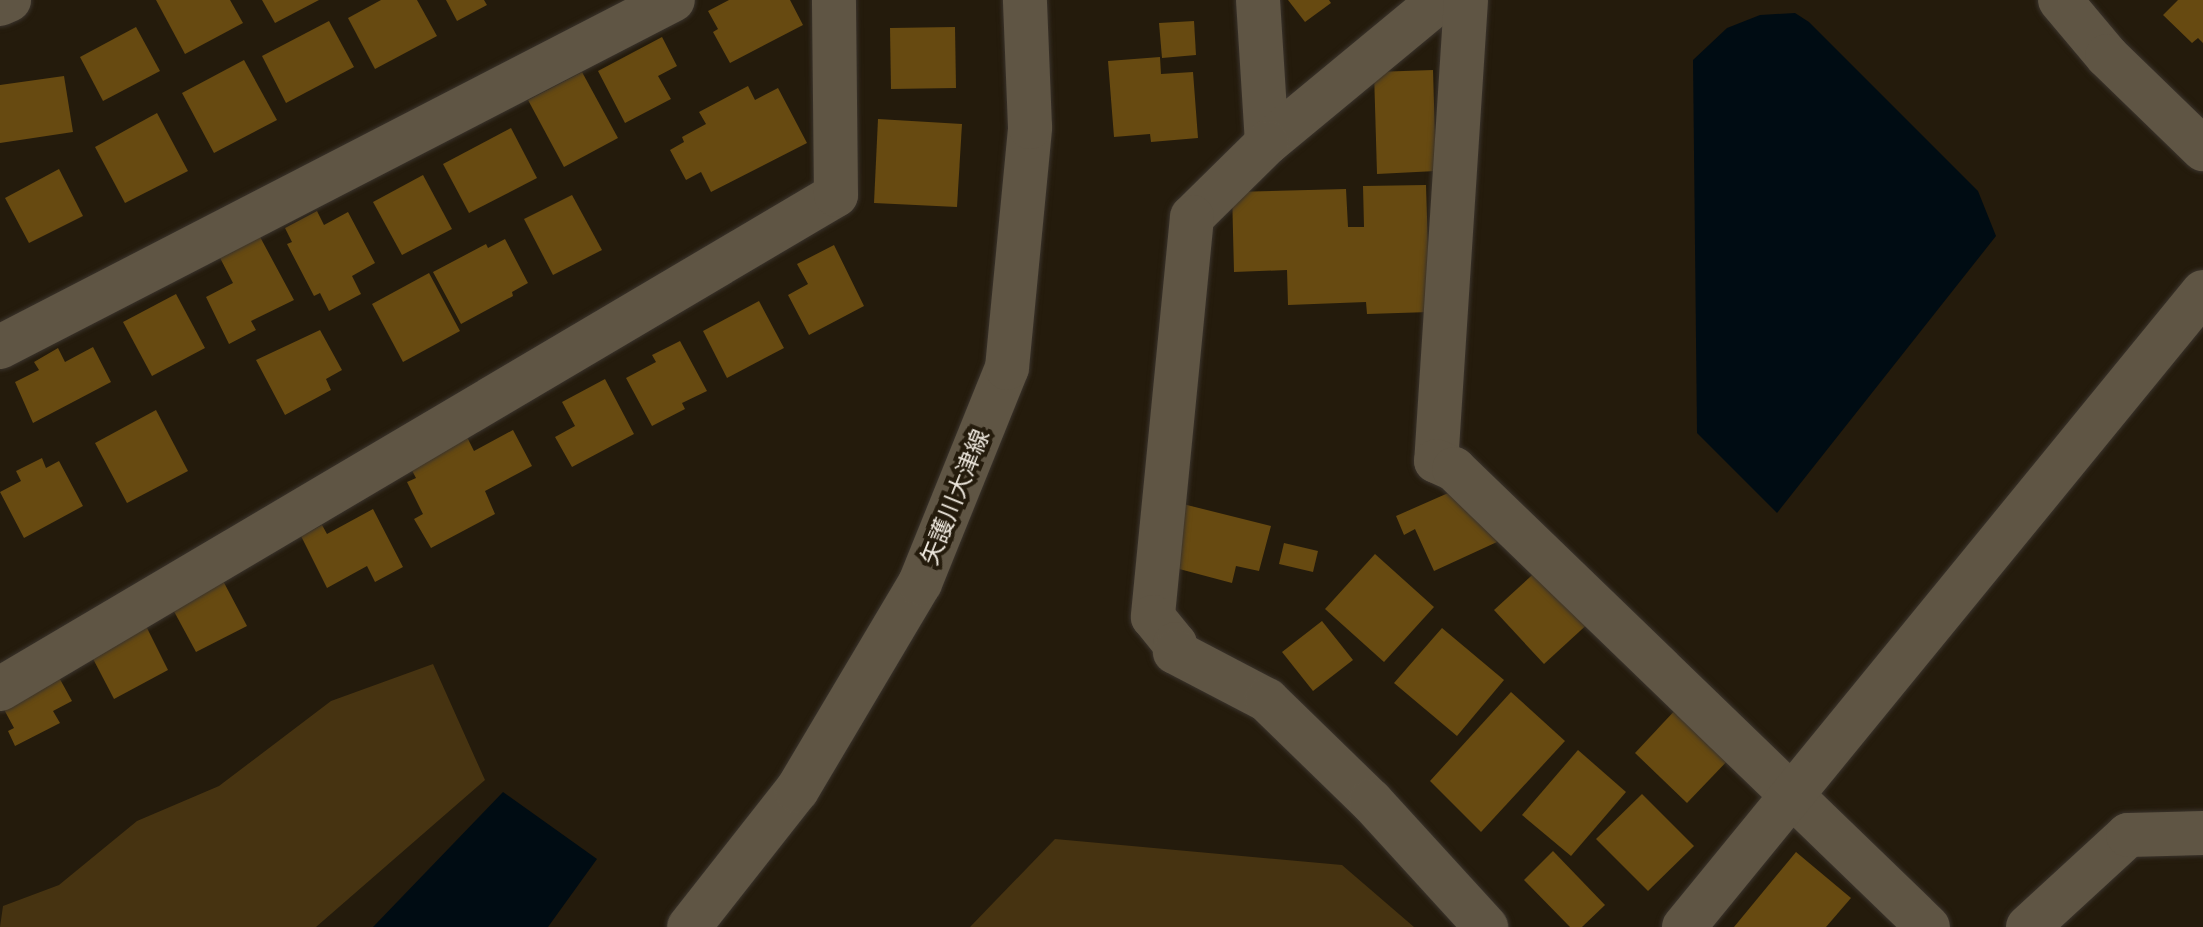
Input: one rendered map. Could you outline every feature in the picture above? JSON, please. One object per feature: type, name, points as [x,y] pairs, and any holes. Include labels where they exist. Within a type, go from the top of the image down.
[{"type":"street","points":[[0,4],[9,0]]},
{"type":"street","points":[[0,347],[673,0]]},
{"type":"street","points":[[0,689],[836,195],[834,0]]},
{"type":"street","name":"矢護川大津線","points":[[689,927],[797,790],[920,583],[1007,368],[1030,127],[1025,0]]},
{"type":"street","points":[[1258,0],[1267,143]]},
{"type":"street","points":[[1440,0],[1267,143],[1192,217],[1153,617],[1175,644],[1175,652],[1267,700],[1371,801],[1486,927]]},
{"type":"street","points":[[1466,0],[1436,461],[1454,469],[1928,927]]},
{"type":"street","points":[[2060,0],[2107,56],[2203,149]]},
{"type":"street","points":[[1684,927],[2203,292]]},
{"type":"street","points":[[2028,927],[2128,835],[2203,833]]},
{"type":"shaded area","points":[[1795,13],[1809,22],[1978,191],[1996,236],[1777,513],[1697,433],[1693,60],[1727,28],[1760,15]]},
{"type":"shaded area","points":[[433,664],[485,780],[316,927],[0,927],[3,906],[59,885],[137,821],[219,786],[331,701]]},
{"type":"shaded area","points":[[503,792],[597,859],[548,927],[373,927]]},
{"type":"shaded area","points":[[1055,839],[1342,865],[1414,927],[970,927]]},
{"type":"building","points":[[156,0],[230,0],[243,23],[185,54]]},
{"type":"building","points":[[262,0],[319,0],[275,23]]},
{"type":"building","points":[[381,0],[417,0],[437,36],[375,69],[348,18]]},
{"type":"building","points":[[446,0],[484,0],[487,5],[457,21]]},
{"type":"building","points":[[729,0],[790,0],[803,25],[730,63],[713,32],[718,29],[708,11]]},
{"type":"building","points":[[1288,0],[1329,0],[1331,3],[1305,22]]},
{"type":"building","points":[[2178,0],[2203,0],[2203,43],[2198,38],[2192,43],[2163,15]]},
{"type":"building","points":[[329,21],[354,67],[286,103],[262,56]]},
{"type":"building","points":[[1194,21],[1196,55],[1162,58],[1159,23]]},
{"type":"building","points":[[136,27],[160,71],[103,101],[80,57]]},
{"type":"building","points":[[955,27],[956,88],[891,89],[890,28]]},
{"type":"building","points":[[662,37],[677,66],[658,76],[671,99],[625,123],[598,71]]},
{"type":"building","points":[[1160,57],[1161,74],[1193,72],[1198,138],[1151,142],[1150,134],[1114,137],[1108,61]]},
{"type":"building","points":[[244,60],[277,120],[214,153],[182,93]]},
{"type":"building","points":[[1433,70],[1436,171],[1377,174],[1374,72]]},
{"type":"building","points":[[582,72],[618,138],[564,167],[528,100]]},
{"type":"building","points":[[64,76],[73,132],[0,143],[0,85]]},
{"type":"building","points":[[748,86],[755,100],[778,88],[807,143],[711,192],[701,172],[686,180],[670,150],[684,142],[682,137],[706,124],[699,112]]},
{"type":"building","points":[[157,113],[188,171],[125,203],[95,147]]},
{"type":"building","points":[[878,119],[962,124],[957,207],[874,203]]},
{"type":"building","points":[[511,128],[537,178],[469,213],[443,164]]},
{"type":"building","points":[[59,169],[83,216],[29,243],[5,198]]},
{"type":"building","points":[[423,175],[452,229],[402,255],[373,202]]},
{"type":"building","points":[[1426,185],[1430,312],[1367,314],[1366,302],[1288,305],[1287,270],[1234,272],[1232,192],[1346,189],[1348,227],[1364,227],[1363,186]]},
{"type":"building","points":[[572,195],[602,250],[553,275],[524,219]]},
{"type":"building","points":[[317,211],[324,225],[348,212],[375,263],[352,276],[361,294],[329,311],[320,293],[314,296],[287,244],[292,242],[285,228]]},
{"type":"building","points":[[259,235],[294,300],[251,321],[256,330],[229,344],[206,297],[233,283],[219,256]]},
{"type":"building","points":[[505,239],[528,283],[512,292],[513,296],[461,324],[433,272],[486,244],[488,248]]},
{"type":"building","points":[[834,245],[864,306],[809,335],[788,295],[808,284],[797,264]]},
{"type":"building","points":[[429,273],[460,331],[403,362],[372,304]]},
{"type":"building","points":[[176,294],[205,348],[152,376],[123,322]]},
{"type":"building","points":[[759,301],[784,348],[727,378],[703,331]]},
{"type":"building","points":[[320,330],[342,370],[326,379],[331,390],[285,415],[256,360]]},
{"type":"building","points":[[680,341],[707,391],[682,403],[685,409],[652,426],[626,378],[656,362],[652,355]]},
{"type":"building","points":[[93,347],[111,382],[33,423],[15,382],[39,370],[34,362],[58,348],[65,362]]},
{"type":"building","points":[[605,379],[634,434],[572,467],[555,437],[575,426],[562,402]]},
{"type":"building","points":[[156,410],[188,471],[127,503],[95,443]]},
{"type":"building","points":[[513,430],[532,466],[485,491],[495,514],[431,548],[414,519],[423,514],[407,482],[416,478],[410,467],[467,437],[474,451]]},
{"type":"building","points":[[42,458],[46,468],[59,461],[83,506],[24,538],[0,492],[21,481],[16,471]]},
{"type":"building","points":[[1472,488],[1497,542],[1434,571],[1415,529],[1404,535],[1396,516],[1455,490]]},
{"type":"building","points":[[1183,504],[1271,526],[1259,571],[1236,566],[1232,583],[1168,566]]},
{"type":"building","points":[[373,509],[403,567],[375,582],[367,566],[327,588],[301,536],[322,525],[327,534]]},
{"type":"building","points":[[1284,543],[1318,551],[1313,572],[1279,564]]},
{"type":"building","points":[[1375,554],[1434,607],[1384,662],[1325,609]]},
{"type":"building","points":[[1542,566],[1592,620],[1544,664],[1494,610]]},
{"type":"building","points":[[221,577],[247,626],[196,652],[170,604]]},
{"type":"building","points":[[1322,621],[1353,660],[1313,691],[1282,652]]},
{"type":"building","points":[[145,624],[168,670],[114,699],[90,653]]},
{"type":"building","points":[[1442,628],[1504,680],[1457,736],[1394,683]]},
{"type":"building","points":[[56,672],[72,701],[53,711],[60,723],[15,746],[8,731],[14,728],[0,702]]},
{"type":"building","points":[[1511,692],[1565,741],[1481,832],[1430,781]]},
{"type":"building","points":[[1679,706],[1732,756],[1687,803],[1635,753]]},
{"type":"building","points":[[1578,750],[1626,792],[1571,856],[1522,815]]},
{"type":"building","points":[[1642,794],[1694,846],[1648,891],[1596,839]]},
{"type":"building","points":[[1553,851],[1605,905],[1582,927],[1570,927],[1524,880]]},
{"type":"building","points":[[1796,852],[1851,898],[1826,927],[1734,927]]}]
